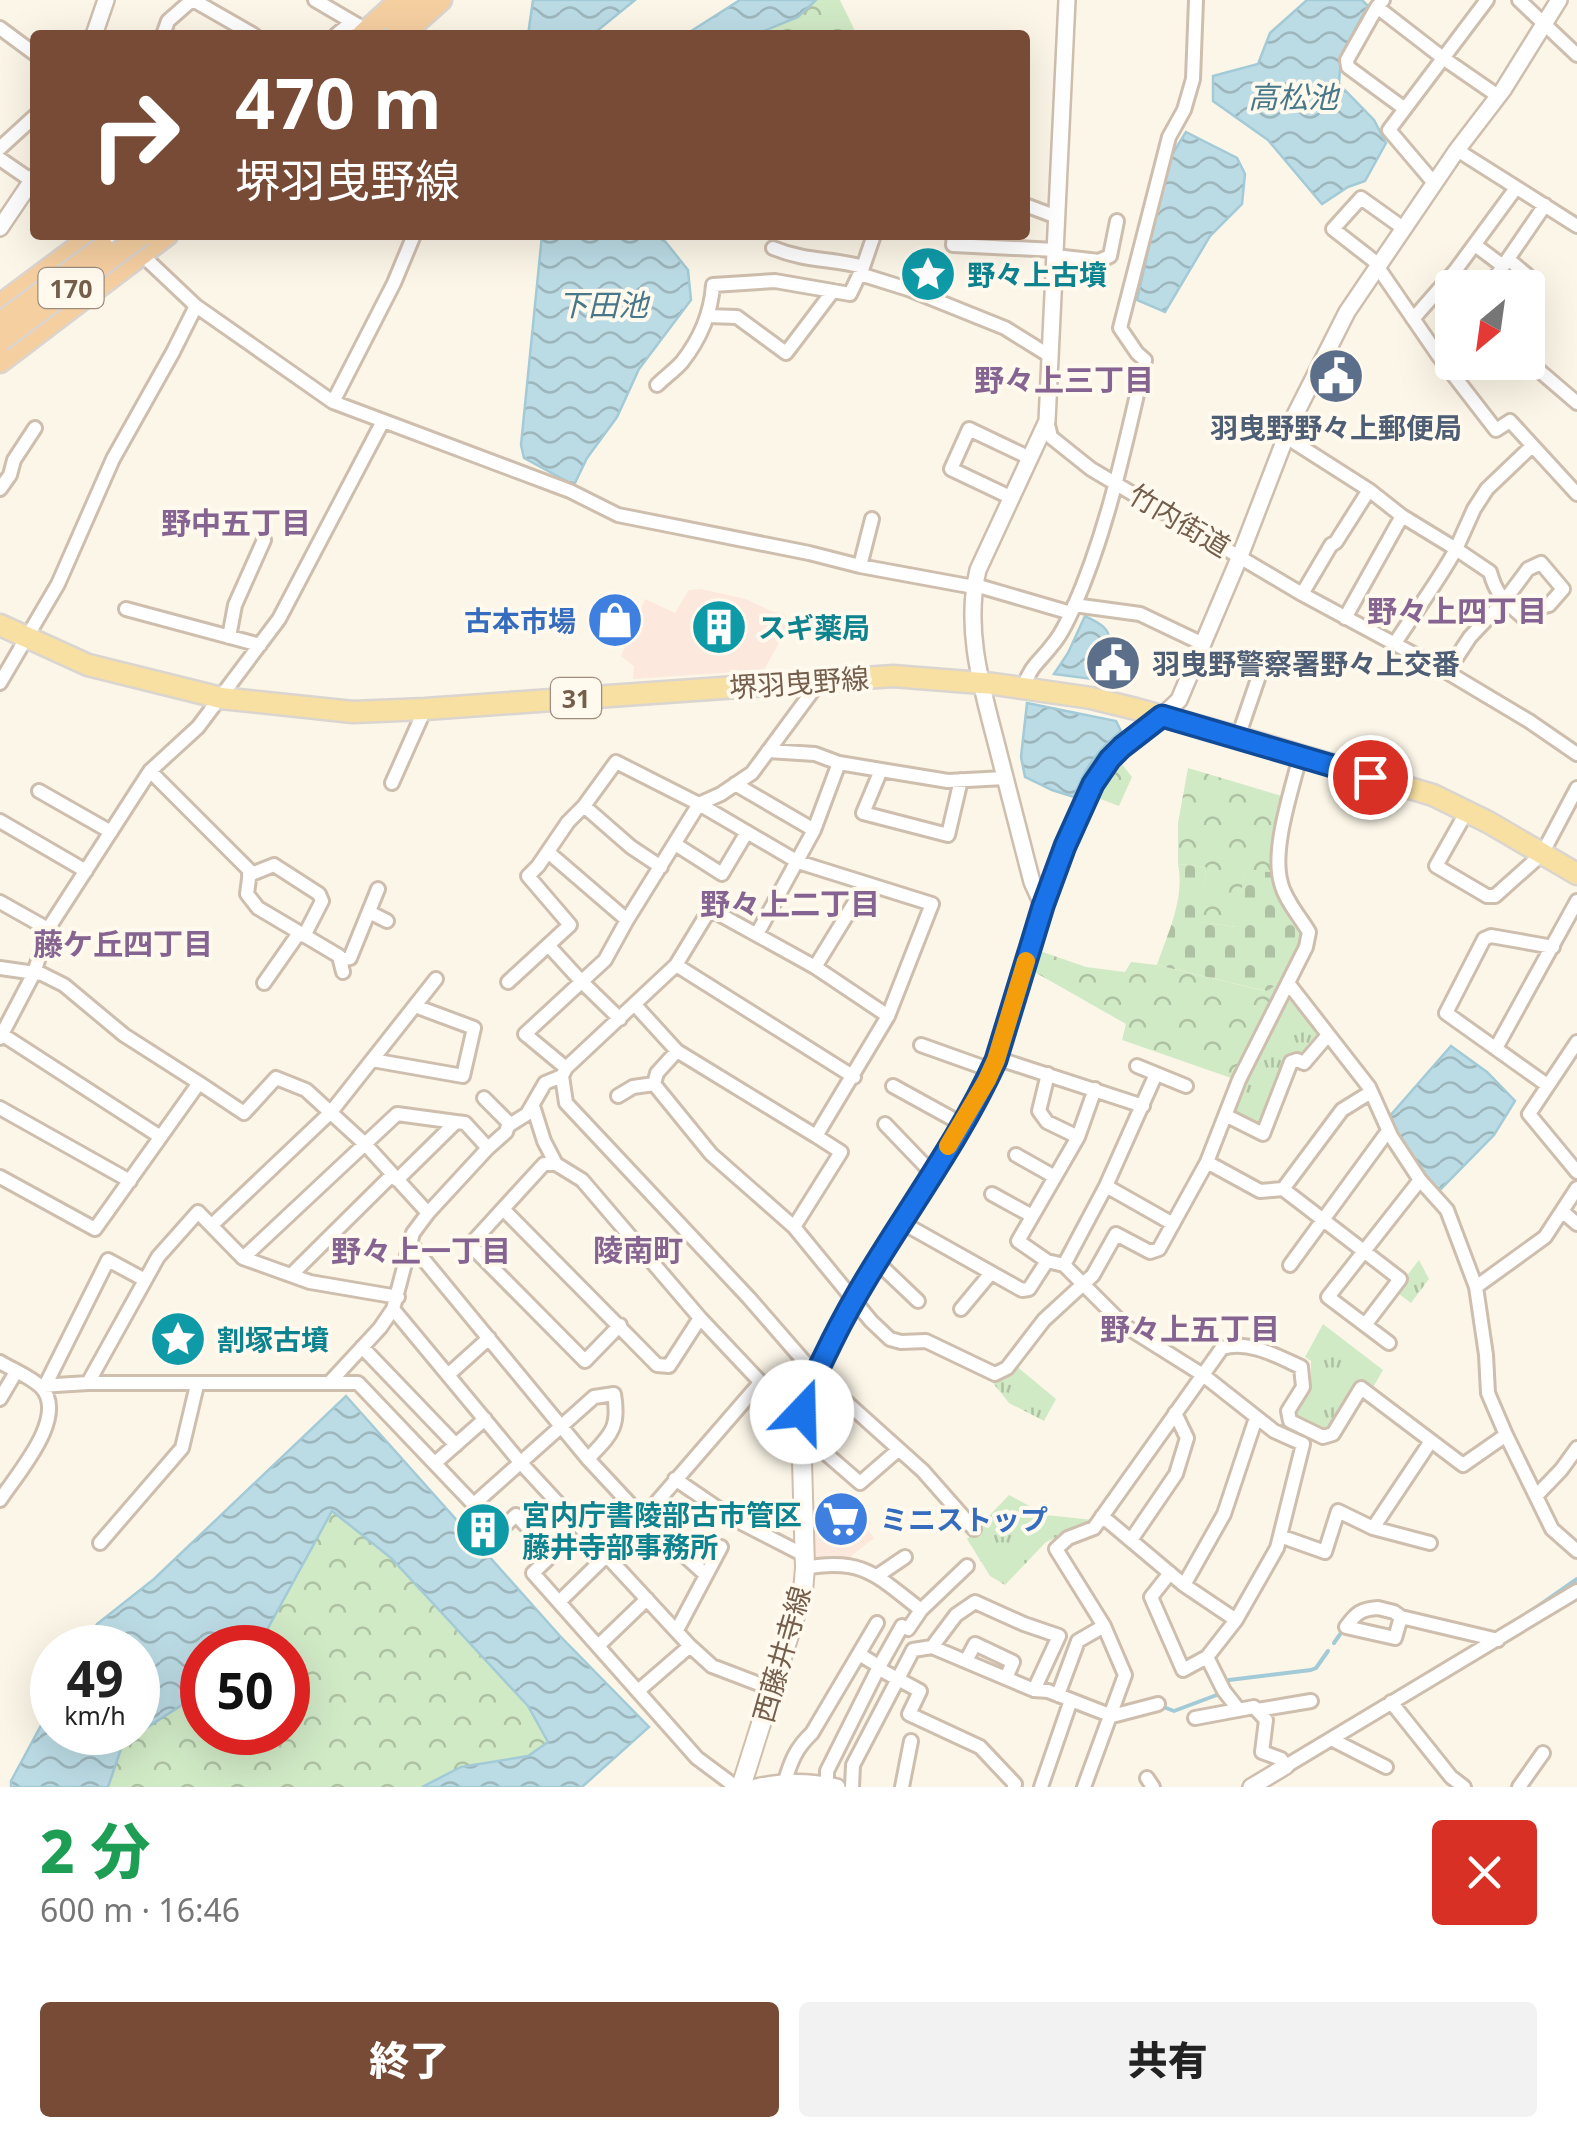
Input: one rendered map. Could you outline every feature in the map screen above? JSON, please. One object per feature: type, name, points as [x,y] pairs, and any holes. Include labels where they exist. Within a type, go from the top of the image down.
[{"type":"highway","points":[[369,30],[400,0]]},
{"type":"highway","points":[[370,30],[420,0]]},
{"type":"highway","points":[[408,30],[441,0]]},
{"type":"highway","points":[[427,30],[459,0]]},
{"type":"highway","points":[[0,305],[87,240]]},
{"type":"highway","name":"170","points":[[0,323],[112,240]]},
{"type":"highway","points":[[0,362],[142,245]]},
{"type":"highway","name":"170","points":[[0,341],[142,245]]},
{"type":"main road","name":"堺羽曳野線","points":[[0,625],[88,665],[221,698],[353,712],[894,676],[981,682],[1092,698],[1433,796],[1577,874]]},
{"type":"main road","name":"西藤井寺線","points":[[739,1787],[802,1590],[801,1429],[805,1400],[853,1298],[962,1124],[994,1064],[1043,906],[1065,846],[1100,772],[1122,747],[1162,716]]},
{"type":"street","points":[[96,30],[106,0]]},
{"type":"street","points":[[165,30],[168,21],[192,0],[245,30]]},
{"type":"street","points":[[314,0],[338,6],[367,30]]},
{"type":"street","points":[[1023,688],[1031,668],[1054,644],[1073,609],[1098,546],[1116,482],[1069,453],[1051,437],[1047,421],[1066,0]]},
{"type":"street","name":"竹内街道","points":[[1196,0],[1193,79],[1184,110],[1169,137],[1120,328],[1137,354],[1146,360],[1116,482],[1302,594],[1447,672],[1577,754]]},
{"type":"street","points":[[1434,183],[1389,130],[1486,0]]},
{"type":"street","points":[[1519,0],[1577,56]]},
{"type":"street","points":[[1162,716],[1178,700],[1286,436],[1347,312],[1498,96],[1558,0]]},
{"type":"street","points":[[1405,109],[1348,67],[1348,60],[1380,4],[1443,58],[1498,96]]},
{"type":"street","points":[[0,28],[30,50]]},
{"type":"street","points":[[0,148],[30,121]]},
{"type":"street","points":[[1457,150],[1577,226]]},
{"type":"street","points":[[0,158],[30,177]]},
{"type":"street","points":[[0,228],[30,185]]},
{"type":"street","points":[[1413,319],[1455,271],[1516,188]]},
{"type":"street","points":[[1403,228],[1361,198],[1334,229],[1377,265],[1435,352]]},
{"type":"street","points":[[1500,270],[1545,205]]},
{"type":"street","points":[[1030,207],[1058,217]]},
{"type":"street","points":[[953,240],[953,244],[1099,261],[1110,256],[1117,221]]},
{"type":"street","points":[[333,402],[412,240]]},
{"type":"street","points":[[657,385],[680,365],[704,328],[712,285],[774,280],[850,294],[872,240]]},
{"type":"street","points":[[142,245],[196,306],[333,402],[570,491],[618,515],[1073,609],[1140,614],[1203,644]]},
{"type":"street","points":[[1474,245],[1519,270]]},
{"type":"street","points":[[774,248],[806,260],[849,263],[1006,328],[1050,356]]},
{"type":"street","points":[[708,316],[737,317],[786,353],[833,291]]},
{"type":"street","points":[[0,683],[58,584],[114,459],[196,306]]},
{"type":"street","points":[[1545,376],[1577,403]]},
{"type":"street","points":[[1457,380],[1496,430],[1510,420],[1577,494]]},
{"type":"street","points":[[159,1136],[1,1035],[34,973],[48,929],[150,771],[198,728],[279,619],[384,420]]},
{"type":"street","points":[[1043,906],[1032,882],[981,682],[973,619],[978,570],[1047,421]]},
{"type":"street","points":[[0,489],[35,428]]},
{"type":"street","points":[[1012,498],[951,469],[968,429],[1030,458]]},
{"type":"street","points":[[1286,436],[1490,572],[1495,592],[1504,600],[1524,618],[1534,609],[1549,605],[1563,590],[1541,563],[1528,568],[1504,600],[1470,637],[1447,672]]},
{"type":"street","points":[[1395,644],[1434,589],[1487,488],[1532,446]]},
{"type":"street","points":[[1302,594],[1369,490]]},
{"type":"street","points":[[1345,618],[1402,516]]},
{"type":"street","points":[[860,566],[872,519]]},
{"type":"street","points":[[229,637],[235,605],[264,540]]},
{"type":"street","points":[[126,609],[260,645]]},
{"type":"street","points":[[1238,737],[1262,667]]},
{"type":"street","points":[[820,682],[752,773],[699,804],[606,960],[525,1034],[564,1072],[566,1103],[816,1374],[924,1471],[974,1529]]},
{"type":"street","points":[[392,784],[426,709]]},
{"type":"street","points":[[768,751],[814,754],[839,764],[948,780],[1006,778]]},
{"type":"street","points":[[677,1051],[656,1073],[654,1084],[711,1154],[794,1227],[870,1322],[890,1338],[901,1342],[926,1340],[995,1374],[1007,1368],[1044,1320],[1093,1275],[1116,1234],[1150,1252],[1160,1250],[1207,1162],[1246,1064],[1306,946],[1309,932],[1282,887],[1279,874],[1282,826],[1300,756]]},
{"type":"street","points":[[508,982],[570,924],[528,876],[616,762],[699,804],[798,862],[932,904],[888,1016],[816,1136]]},
{"type":"street","points":[[757,934],[814,830],[839,764]]},
{"type":"street","points":[[881,770],[863,813],[948,835],[960,780]]},
{"type":"street","points":[[150,771],[250,871],[247,894],[258,908],[339,956],[342,966],[350,958],[378,889]]},
{"type":"street","points":[[735,784],[814,830]]},
{"type":"street","points":[[1466,811],[1436,866],[1488,896],[1495,896],[1542,854],[1577,788]]},
{"type":"street","points":[[40,791],[110,832]]},
{"type":"street","points":[[584,806],[661,867]]},
{"type":"street","points":[[0,821],[86,871]]},
{"type":"street","points":[[674,844],[722,874],[747,832]]},
{"type":"street","points":[[548,852],[627,920]]},
{"type":"street","points":[[249,874],[274,865],[319,894],[322,901],[264,983]]},
{"type":"street","points":[[816,967],[866,884]]},
{"type":"street","points":[[0,902],[48,929]]},
{"type":"street","points":[[1496,1048],[1577,902]]},
{"type":"street","points":[[508,1126],[527,1114],[545,1082],[564,1072],[676,965],[710,909],[816,967],[888,1016]]},
{"type":"street","points":[[369,912],[387,920]]},
{"type":"street","points":[[1547,1085],[1446,1013],[1484,939],[1491,936],[1553,947]]},
{"type":"street","points":[[548,945],[620,1018]]},
{"type":"street","points":[[676,965],[854,1076]]},
{"type":"street","points":[[0,968],[34,973],[64,986],[124,1035],[244,1113],[276,1078],[306,1090],[365,1144],[428,1213]]},
{"type":"street","points":[[212,1225],[331,1112],[436,978]]},
{"type":"street","points":[[1288,983],[1371,1092],[1388,1131],[1420,1180],[1447,1210],[1476,1287],[1488,1392],[1552,1528],[1577,1551]]},
{"type":"street","points":[[635,1005],[677,1051],[841,1152],[794,1227]]},
{"type":"street","points":[[372,1060],[463,1076],[474,1028],[415,1006]]},
{"type":"street","points":[[1226,1116],[1263,1134],[1290,1062],[1304,1063],[1328,1035]]},
{"type":"street","points":[[1577,1042],[1529,1114],[1577,1172]]},
{"type":"street","points":[[921,1045],[1048,1074],[1142,1106]]},
{"type":"street","points":[[1137,1066],[1186,1086]]},
{"type":"street","points":[[1048,1074],[1040,1110],[1047,1122],[1078,1138]]},
{"type":"street","points":[[1064,1265],[1106,1186],[1156,1074]]},
{"type":"street","points":[[0,1177],[95,1229],[199,1083]]},
{"type":"street","points":[[618,1096],[654,1084]]},
{"type":"street","points":[[893,1086],[962,1124]]},
{"type":"street","points":[[1094,1089],[1078,1138],[1018,1240],[1047,1261],[1064,1265],[1125,1326],[1203,1374],[1274,1431],[1303,1444],[1277,1548],[1236,1620],[1207,1658],[1182,1670],[1151,1597],[1170,1573]]},
{"type":"street","points":[[1284,1189],[1342,1110],[1371,1092]]},
{"type":"street","points":[[330,1382],[380,1328],[395,1303],[413,1233],[506,1132],[509,1123],[484,1098]]},
{"type":"street","points":[[532,1106],[556,1164],[582,1180],[801,1429],[860,1483],[898,1450]]},
{"type":"street","points":[[0,1108],[130,1181]]},
{"type":"street","points":[[244,1258],[397,1114],[465,1123],[488,1148]]},
{"type":"street","points":[[291,1275],[456,1122]]},
{"type":"street","points":[[885,1124],[932,1173]]},
{"type":"street","points":[[1290,1265],[1388,1131]]},
{"type":"street","points":[[1016,1155],[1055,1177]]},
{"type":"street","points":[[1207,1162],[1260,1190],[1284,1189],[1400,1279],[1365,1324]]},
{"type":"street","points":[[556,1164],[544,1164],[470,1245],[585,1361],[620,1325]]},
{"type":"street","points":[[1389,1343],[1328,1297],[1420,1180]]},
{"type":"street","points":[[1106,1186],[1173,1224]]},
{"type":"street","points":[[1476,1287],[1545,1237],[1577,1188]]},
{"type":"street","points":[[992,1194],[1032,1216]]},
{"type":"street","points":[[504,1210],[657,1365],[670,1366],[700,1318]]},
{"type":"street","points":[[1562,1211],[1577,1224]]},
{"type":"street","points":[[88,1383],[158,1258],[198,1212],[244,1258],[310,1282],[395,1303],[520,1462],[690,1646],[712,1666],[772,1689]]},
{"type":"street","points":[[901,1222],[1022,1290],[1029,1289],[1047,1261]]},
{"type":"street","points":[[410,1243],[588,1460],[643,1518],[706,1575]]},
{"type":"street","points":[[0,1500],[50,1422],[43,1385],[108,1260],[145,1280]]},
{"type":"street","points":[[876,1261],[918,1301]]},
{"type":"street","points":[[962,1309],[991,1272]]},
{"type":"street","points":[[448,1375],[489,1338]]},
{"type":"street","points":[[1084,1787],[1125,1675],[1104,1626],[1056,1549],[1068,1538],[1094,1528],[1222,1348],[1236,1344],[1301,1367],[1303,1387],[1288,1411],[1290,1422],[1323,1437],[1333,1434],[1361,1388],[1463,1465],[1506,1435]]},
{"type":"street","points":[[362,1346],[456,1445]]},
{"type":"street","points":[[0,1362],[43,1385],[358,1383],[500,1531],[516,1515],[553,1554],[533,1573],[697,1758],[739,1787]]},
{"type":"street","points":[[0,1399],[16,1372]]},
{"type":"street","points":[[643,1518],[760,1383]]},
{"type":"street","points":[[100,1543],[182,1448],[197,1385]]},
{"type":"street","points":[[474,1504],[594,1397],[614,1394],[618,1414],[614,1430],[588,1460]]},
{"type":"street","points":[[1131,1540],[1176,1474],[1187,1438],[1175,1413]]},
{"type":"street","points":[[1184,1585],[1224,1514],[1256,1418]]},
{"type":"street","points":[[435,1463],[485,1420]]},
{"type":"street","points":[[1372,1528],[1431,1441]]},
{"type":"street","points":[[1536,1496],[1577,1448]]},
{"type":"street","points":[[675,1480],[804,1562],[855,1566],[878,1576],[921,1610]]},
{"type":"street","points":[[1280,1536],[1325,1552],[1338,1511],[1372,1528],[1430,1543]]},
{"type":"street","points":[[1102,1516],[1184,1585],[1236,1620]]},
{"type":"street","points":[[677,1630],[722,1548]]},
{"type":"street","points":[[559,1602],[606,1556]]},
{"type":"street","points":[[878,1576],[905,1558]]},
{"type":"street","points":[[832,1786],[827,1771],[894,1639],[902,1626],[908,1629],[921,1610],[967,1566]]},
{"type":"street","points":[[1251,1787],[1577,1591]]},
{"type":"street","points":[[598,1646],[648,1599]]},
{"type":"street","points":[[932,1647],[956,1614],[975,1602],[1060,1636],[1034,1690]]},
{"type":"street","points":[[1401,1617],[1498,1640]]},
{"type":"street","points":[[786,1781],[792,1758],[812,1733],[877,1623]]},
{"type":"street","points":[[1041,1787],[1078,1642],[1104,1626]]},
{"type":"street","points":[[894,1639],[913,1650],[932,1647],[966,1661],[974,1644],[1013,1662],[1006,1678],[1112,1716],[1158,1704]]},
{"type":"street","points":[[638,1691],[690,1646]]},
{"type":"street","points":[[852,1787],[853,1765],[913,1650]]},
{"type":"street","points":[[859,1654],[920,1692],[908,1714],[980,1747],[1014,1787]]},
{"type":"street","points":[[1207,1658],[1239,1710]]},
{"type":"street","points":[[1256,1710],[1311,1700]]},
{"type":"street","points":[[1391,1702],[1449,1782],[1464,1787]]},
{"type":"street","points":[[1195,1718],[1254,1707],[1266,1720],[1262,1752],[1281,1759],[1286,1766]]},
{"type":"street","points":[[902,1787],[911,1740]]},
{"type":"street","points":[[1333,1740],[1386,1767]]},
{"type":"street","points":[[1519,1787],[1543,1752]]},
{"type":"street","points":[[756,1787],[786,1781],[832,1786]]},
{"type":"shaded area","points":[[689,590],[746,599],[784,614],[790,623],[764,670],[633,679],[634,666],[621,656],[645,599],[675,613]]},
{"type":"shaded area","points":[[838,1492],[872,1523],[866,1528],[874,1538],[845,1561],[811,1563],[809,1510]]},
{"type":"green space","points":[[816,0],[840,0],[855,30],[766,30],[798,17]]},
{"type":"green space","points":[[1121,763],[1132,777],[1119,806],[1095,797],[1108,773]]},
{"type":"green space","points":[[1188,768],[1282,796],[1273,872],[1245,872],[1236,927],[1201,922],[1206,867],[1178,864],[1178,823]]},
{"type":"green space","points":[[1178,864],[1206,867],[1202,922],[1235,927],[1245,871],[1273,872],[1275,890],[1297,921],[1301,934],[1284,981],[1266,991],[1157,965],[1177,902]]},
{"type":"green space","points":[[1040,951],[1086,967],[1125,972],[1131,962],[1157,965],[1265,991],[1284,981],[1234,1079],[1122,1040],[1126,1024],[1031,970]]},
{"type":"green space","points":[[1289,989],[1324,1035],[1303,1058],[1297,1056],[1261,1129],[1231,1114],[1243,1079]]},
{"type":"green space","points":[[1419,1260],[1429,1279],[1411,1303],[1395,1291]]},
{"type":"green space","points":[[1323,1324],[1383,1370],[1371,1391],[1356,1382],[1329,1429],[1321,1430],[1296,1412],[1311,1388],[1311,1361],[1305,1357]]},
{"type":"green space","points":[[1014,1364],[1056,1399],[1044,1421],[1009,1403],[985,1373]]},
{"type":"green space","points":[[1009,1495],[1046,1515],[1093,1520],[1046,1542],[1005,1585],[990,1576],[967,1539]]},
{"type":"green space","points":[[332,1511],[391,1558],[528,1706],[548,1743],[528,1756],[460,1767],[422,1787],[108,1787],[119,1755],[160,1755],[160,1719],[180,1706],[180,1755],[310,1755],[310,1625],[269,1625]]},
{"type":"water","points":[[533,0],[635,0],[598,30],[529,30]]},
{"type":"water","points":[[740,0],[816,0],[798,17],[766,30],[693,30]]},
{"type":"water","name":"高松池","points":[[1307,0],[1362,0],[1368,6],[1341,55],[1339,84],[1374,120],[1386,143],[1365,181],[1322,204],[1268,140],[1213,101],[1213,76],[1258,64],[1270,33]]},
{"type":"water","points":[[1186,132],[1237,158],[1245,174],[1242,204],[1210,236],[1165,312],[1137,300],[1168,161]]},
{"type":"water","name":"下田池","points":[[542,240],[664,240],[688,270],[691,300],[639,369],[617,417],[587,458],[574,485],[524,458],[521,445]]},
{"type":"water","points":[[1085,616],[1102,625],[1109,635],[1092,679],[1054,674],[1068,653]]},
{"type":"water","points":[[1027,703],[1116,721],[1121,731],[1093,760],[1074,797],[1025,777],[1021,757]]},
{"type":"water","points":[[1451,1046],[1487,1072],[1515,1101],[1494,1135],[1440,1190],[1400,1141],[1389,1117]]},
{"type":"water","points":[[346,1396],[560,1636],[649,1727],[582,1787],[422,1787],[461,1767],[528,1756],[548,1742],[528,1706],[391,1558],[332,1511],[270,1625],[180,1625],[180,1706],[160,1719],[160,1625],[96,1625],[154,1579]]},
{"type":"water","points":[[30,1746],[30,1755],[119,1755],[108,1787],[11,1787]]},
{"type":"waterway","points":[[1524,1616],[1577,1579]]},
{"type":"waterway","points":[[1334,1643],[1343,1630]]},
{"type":"waterway","points":[[1226,1685],[1229,1680],[1311,1670],[1328,1651]]},
{"type":"waterway","points":[[1161,1706],[1174,1711],[1222,1693]]},
{"type":"slow traffic","points":[[948,1146],[996,1060],[1026,961]]},
{"type":"place","name":"野々上古墳","points":[[928,274]]},
{"type":"place","name":"羽曳野野々上郵便局","points":[[1336,376]]},
{"type":"place","name":"古本市場","points":[[615,620]]},
{"type":"place","name":"スギ薬局","points":[[719,627]]},
{"type":"place","name":"羽曳野警察署野々上交番","points":[[1113,663]]},
{"type":"place","name":"割塚古墳","points":[[178,1339]]},
{"type":"place","name":"ミニストップ","points":[[841,1519]]},
{"type":"place","name":"宮内庁書陵部古市管区 藤井寺部事務所","points":[[483,1530]]},
{"type":"district","name":"野々上三丁目","points":[[1064,379]]},
{"type":"district","name":"野中五丁目","points":[[236,522]]},
{"type":"district","name":"野々上四丁目","points":[[1457,610]]},
{"type":"district","name":"野々上二丁目","points":[[790,903]]},
{"type":"district","name":"藤ケ丘四丁目","points":[[123,943]]},
{"type":"district","name":"陵南町","points":[[638,1249]]},
{"type":"district","name":"野々上一丁目","points":[[421,1250]]},
{"type":"district","name":"野々上五丁目","points":[[1190,1328]]},
{"type":"route","points":[[802,1412],[853,1298],[987,1080],[1065,846],[1093,784],[1110,759],[1162,716],[1370,777]]}]
